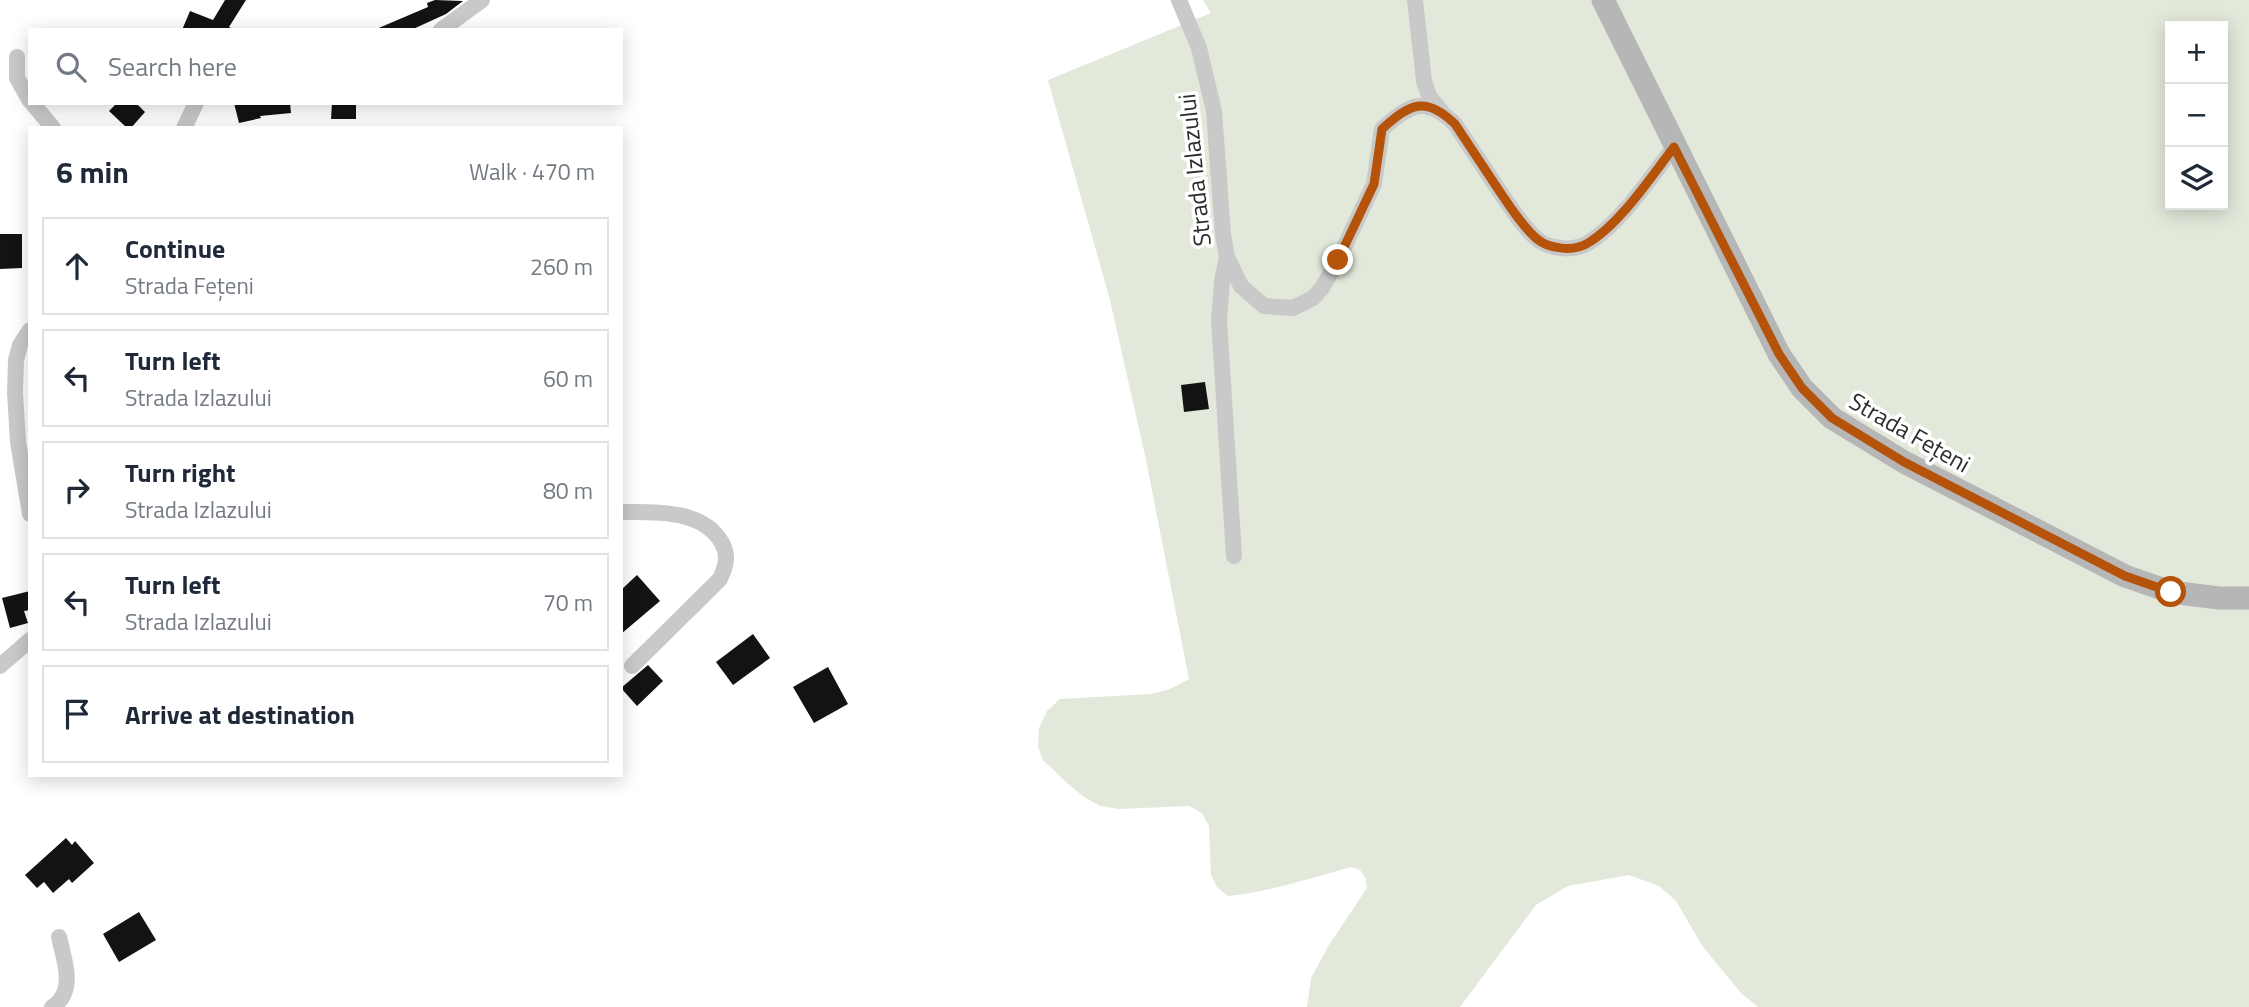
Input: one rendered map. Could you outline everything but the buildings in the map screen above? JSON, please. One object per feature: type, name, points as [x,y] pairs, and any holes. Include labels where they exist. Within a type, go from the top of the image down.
[{"type":"street","points":[[444,28],[482,0]]},
{"type":"street","name":"Strada Izlazului","points":[[1180,0],[1199,48],[1214,111],[1227,257],[1241,286],[1264,306],[1293,308],[1313,298],[1322,288],[1374,184],[1382,129],[1409,108],[1423,105],[1441,111]]},
{"type":"street","points":[[1415,0],[1424,81],[1429,96],[1455,124],[1520,220],[1538,240],[1553,247],[1585,245],[1602,233],[1633,199],[1674,147]]},
{"type":"street","name":"Strada Fețeni","points":[[1603,0],[1779,354],[1802,388],[1832,418],[1904,462],[2125,576],[2171,592],[2219,598],[2249,598]]},
{"type":"street","points":[[17,57],[17,78],[28,97]]},
{"type":"street","points":[[34,105],[51,126]]},
{"type":"street","points":[[185,126],[194,105]]},
{"type":"street","points":[[1227,257],[1219,320],[1234,556]]},
{"type":"street","points":[[28,333],[20,345],[16,360],[15,392],[18,442],[28,502]]},
{"type":"street","points":[[623,512],[679,515],[700,522],[717,534],[726,550],[726,566],[720,579],[632,666]]},
{"type":"street","points":[[0,666],[28,642]]},
{"type":"street","points":[[52,1007],[60,1002],[66,991],[68,976],[59,937]]},
{"type":"shaded area","points":[[1203,0],[2249,0],[2249,1007],[1758,1007],[1741,993],[1703,947],[1676,901],[1659,886],[1629,875],[1568,886],[1536,905],[1460,1007],[1307,1007],[1311,978],[1329,945],[1367,888],[1365,877],[1360,870],[1351,867],[1275,888],[1228,896],[1217,887],[1211,875],[1209,826],[1202,813],[1189,806],[1119,809],[1100,806],[1067,783],[1043,760],[1038,747],[1039,728],[1047,711],[1060,699],[1151,694],[1170,689],[1189,679],[1146,460],[1110,300],[1048,80],[1211,13]]},
{"type":"route","points":[[1338,260],[1374,184],[1382,129],[1409,108],[1423,105],[1441,111],[1455,124],[1520,220],[1538,240],[1553,247],[1585,245],[1602,233],[1674,147],[1779,354],[1802,388],[1832,418],[1904,462],[2125,576],[2171,592]]}]
